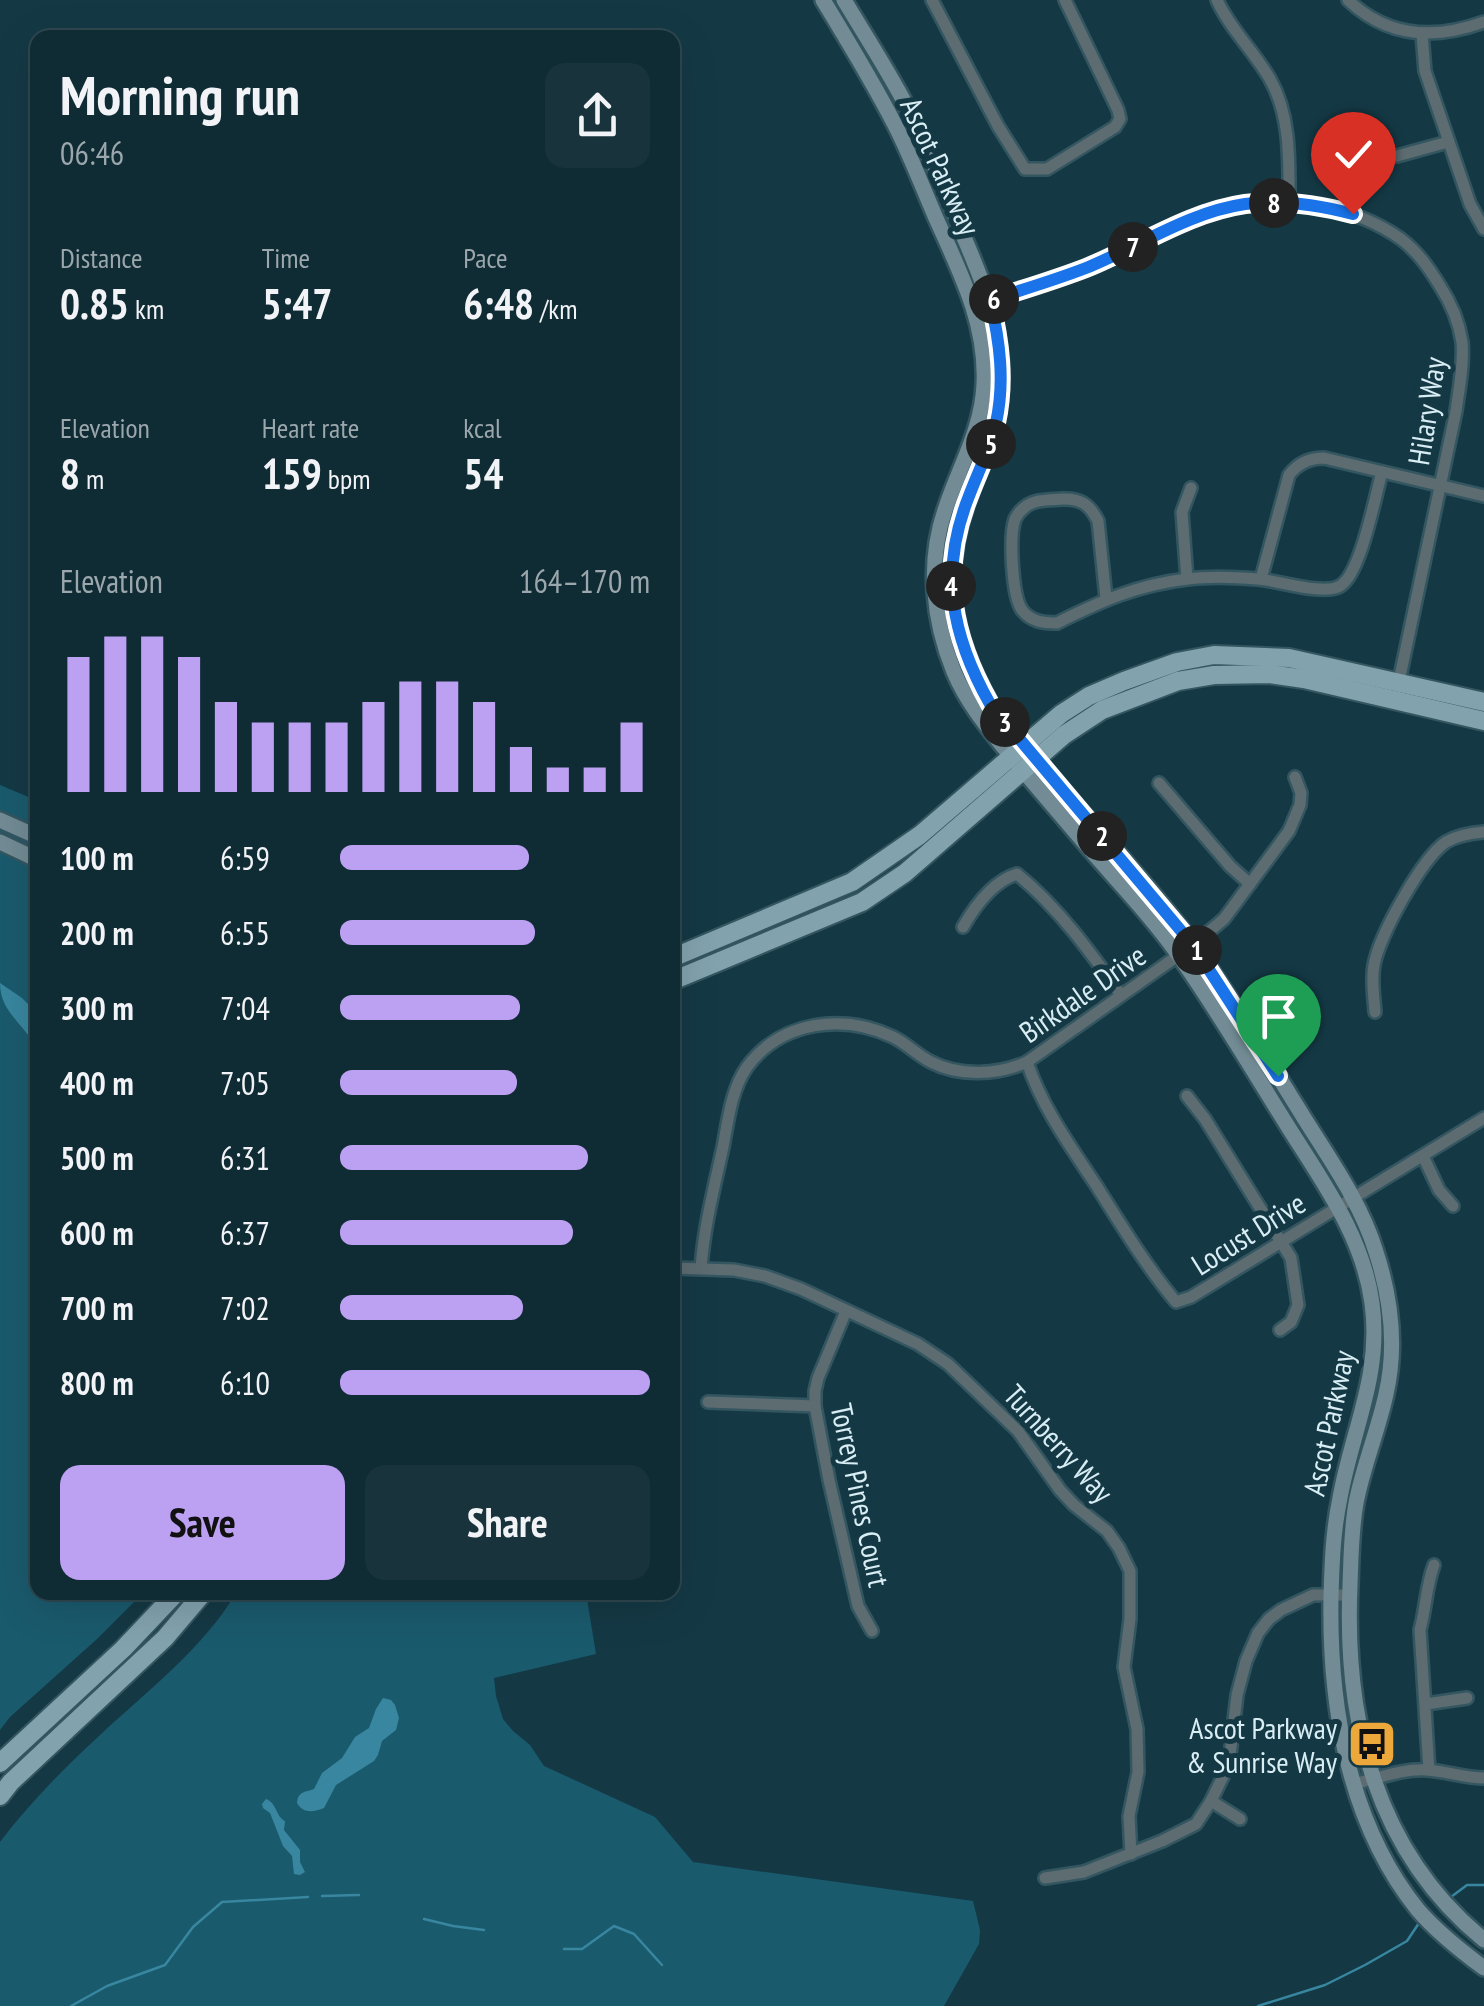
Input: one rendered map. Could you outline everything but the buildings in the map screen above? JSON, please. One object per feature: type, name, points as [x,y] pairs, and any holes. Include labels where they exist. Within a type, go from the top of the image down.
[{"type":"main road","name":"Ascot Parkway","points":[[844,0],[906,105],[933,162],[990,300],[1000,348],[1000,403],[991,443],[960,523],[951,585],[956,621],[973,674],[1023,758],[1179,955],[1372,1237],[1388,1298],[1392,1345],[1387,1389],[1356,1504],[1349,1595],[1349,1637],[1363,1746],[1396,1835],[1418,1871],[1456,1916],[1484,1940]]},
{"type":"main road","name":"Ascot Parkway","points":[[827,1],[896,128],[973,306],[983,355],[983,400],[974,437],[946,508],[934,566],[940,634],[956,678],[972,707],[1193,945],[1231,1001],[1345,1202],[1371,1298],[1374,1353],[1336,1520],[1330,1632],[1341,1732],[1366,1824],[1396,1879],[1421,1913],[1484,1968]]},
{"type":"main road","points":[[680,955],[852,882],[1023,758],[1102,710],[1178,680],[1270,674],[1484,702]]},
{"type":"main road","points":[[1397,691],[1484,721]]},
{"type":"main road","points":[[680,978],[862,902],[905,873],[1023,758]]},
{"type":"main road","points":[[0,820],[30,833]]},
{"type":"main road","points":[[0,842],[30,856]]},
{"type":"main road","points":[[0,1763],[123,1649],[169,1600]]},
{"type":"main road","points":[[0,1796],[165,1638],[197,1600]]},
{"type":"street","points":[[932,0],[998,126],[1025,169],[1035,170],[1047,169],[1116,127],[1120,120],[1065,0]]},
{"type":"street","points":[[1216,0],[1277,94],[1288,152],[1289,203]]},
{"type":"street","points":[[1348,0],[1389,28],[1422,34],[1456,31],[1484,22]]},
{"type":"street","points":[[1422,34],[1425,71],[1470,204],[1484,229]]},
{"type":"street","points":[[1397,156],[1448,142]]},
{"type":"street","name":"Hilary Way","points":[[973,306],[1084,268],[1225,208],[1248,204],[1289,203],[1353,214],[1384,228],[1415,252],[1425,262],[1455,315],[1462,342],[1462,370],[1397,691]]},
{"type":"street","points":[[1261,579],[1288,474],[1308,460],[1324,458],[1484,496]]},
{"type":"street","points":[[1106,598],[1094,511],[1072,499],[1028,504],[1014,523],[1016,598],[1026,615],[1039,622],[1057,622],[1106,598],[1187,579],[1261,579],[1327,589],[1341,586],[1359,557],[1382,472]]},
{"type":"street","points":[[1187,579],[1182,512],[1191,488]]},
{"type":"street","name":"Birkdale Drive","points":[[701,1268],[704,1234],[738,1084],[747,1068],[774,1041],[818,1024],[842,1022],[894,1037],[930,1062],[956,1071],[999,1072],[1027,1062],[1224,919],[1296,818],[1301,793],[1295,778]]},
{"type":"street","points":[[1158,783],[1250,884]]},
{"type":"street","points":[[1374,1012],[1374,965],[1383,938],[1413,882],[1426,861],[1447,841],[1484,832]]},
{"type":"street","points":[[964,926],[982,899],[1017,874],[1091,953],[1121,995]]},
{"type":"street","name":"Locust Drive","points":[[1027,1062],[1054,1120],[1176,1302],[1191,1298],[1484,1118]]},
{"type":"street","points":[[1186,1096],[1205,1119],[1291,1258],[1298,1305],[1292,1322],[1280,1330]]},
{"type":"street","points":[[1423,1156],[1453,1206]]},
{"type":"street","name":"Turnberry Way","points":[[680,1268],[734,1270],[765,1276],[918,1344],[948,1364],[1018,1431],[1074,1506],[1107,1530],[1130,1571],[1124,1667],[1137,1729],[1138,1772],[1129,1816],[1130,1854]]},
{"type":"street","name":"Torrey Pines Court","points":[[846,1311],[818,1378],[815,1406],[858,1606],[872,1631]]},
{"type":"street","points":[[708,1402],[815,1406]]},
{"type":"street","points":[[1429,1770],[1420,1630],[1427,1583],[1434,1565]]},
{"type":"street","points":[[1045,1878],[1084,1872],[1196,1824],[1229,1764],[1238,1695],[1258,1633],[1281,1610],[1313,1595],[1349,1595]]},
{"type":"street","points":[[1426,1704],[1467,1698]]},
{"type":"street","points":[[1354,1784],[1400,1772],[1429,1770],[1484,1778]]},
{"type":"street","points":[[1211,1801],[1240,1819]]},
{"type":"shaded area","points":[[0,785],[30,798],[30,1600],[136,1600],[0,1730]]},
{"type":"shaded area","points":[[0,983],[30,1006],[30,1037],[9,1010]]},
{"type":"shaded area","points":[[231,1600],[587,1600],[596,1654],[494,1678],[503,1719],[530,1745],[544,1766],[655,1817],[693,1862],[973,1901],[979,1944],[944,2006],[0,2006],[0,1842],[60,1773],[190,1651]]},
{"type":"shaded area","points":[[383,1698],[395,1705],[399,1718],[396,1730],[382,1741],[374,1761],[336,1785],[324,1808],[302,1809],[297,1803],[299,1796],[314,1789],[322,1773],[342,1758],[355,1737],[369,1728]]},
{"type":"shaded area","points":[[266,1799],[285,1821],[284,1830],[300,1850],[305,1872],[300,1875],[294,1874],[292,1856],[283,1846],[270,1813],[263,1808]]},
{"type":"waterway","points":[[1451,1897],[1467,1885],[1484,1885]]},
{"type":"waterway","points":[[322,1896],[359,1895]]},
{"type":"waterway","points":[[71,2006],[107,1986],[165,1965],[193,1927],[222,1902],[308,1897]]},
{"type":"waterway","points":[[424,1919],[484,1930]]},
{"type":"waterway","points":[[1258,2006],[1325,1985],[1365,1965],[1407,1941],[1421,1920]]},
{"type":"waterway","points":[[564,1949],[582,1949],[614,1926],[634,1934],[662,1965]]},
{"type":"place","name":"Ascot Parkway & Sunrise Way","points":[[1372,1744]]},
{"type":"route","points":[[1278,1076],[1193,945],[990,704],[962,644],[951,585],[952,566],[960,523],[991,443],[1000,403],[1000,348],[990,300],[1084,268],[1225,208],[1289,203],[1353,214]]}]
